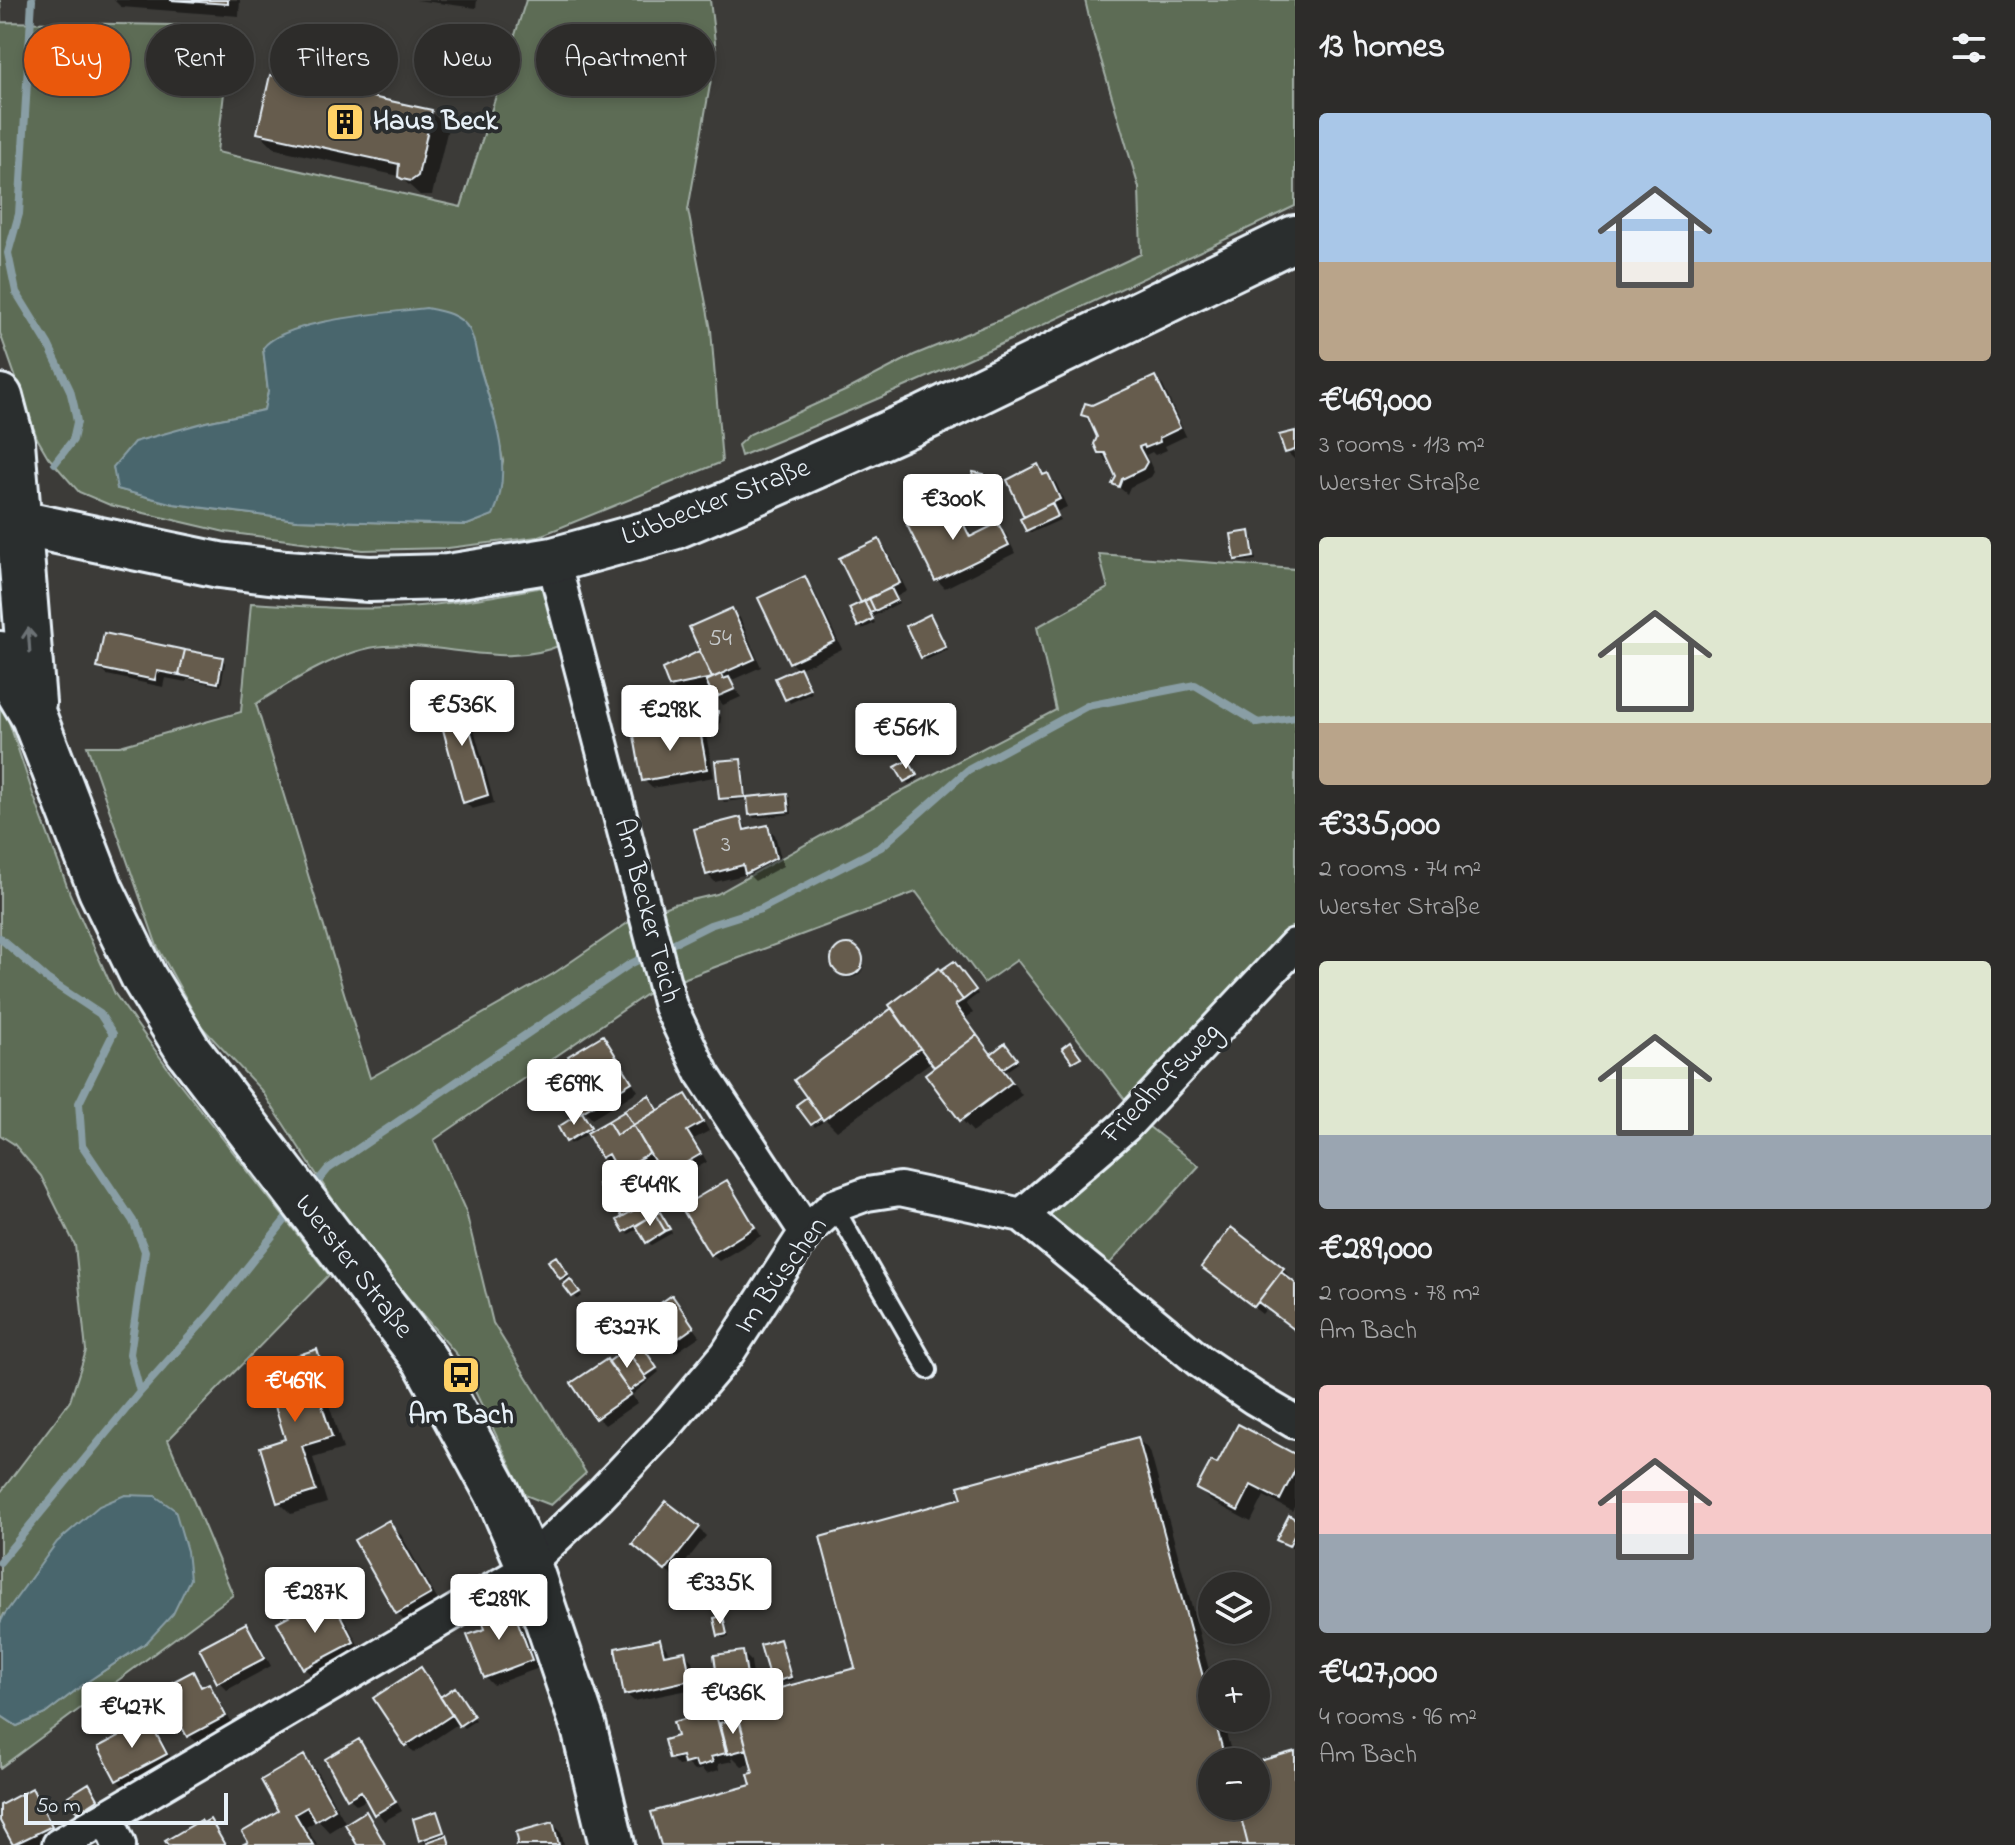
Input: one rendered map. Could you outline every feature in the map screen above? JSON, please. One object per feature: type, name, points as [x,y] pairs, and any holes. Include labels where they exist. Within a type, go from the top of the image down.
[{"type":"main road","name":"Lübbecker Straße","points":[[10,521],[219,565],[369,579],[448,577],[553,560],[673,527],[759,491],[926,417],[1295,238]]},
{"type":"main road","name":"Werster Straße","points":[[0,397],[12,442],[10,521],[34,717]]},
{"type":"main road","name":"Werster Straße","points":[[0,654],[34,717],[101,890],[144,978],[188,1050],[425,1360],[497,1492],[528,1563],[584,1728],[612,1845]]},
{"type":"street","name":"Am Becker Teich","points":[[553,560],[670,1006],[703,1075],[806,1232]]},
{"type":"street","name":"Friedhofsweg","points":[[1022,1215],[1125,1126],[1295,945]]},
{"type":"street","name":"Im Büschen","points":[[528,1563],[600,1495],[671,1420],[727,1354],[806,1232],[834,1206],[867,1194],[900,1189],[1022,1215],[1201,1362],[1295,1422]]},
{"type":"street","points":[[59,1845],[113,1832],[514,1577],[528,1563]]},
{"type":"lane","points":[[834,1206],[928,1370]]},
{"type":"green space","points":[[0,0],[1,22],[116,24],[24,24],[24,96],[130,96],[130,24],[146,25],[146,96],[224,96],[217,152],[461,207],[496,96],[520,96],[518,24],[526,0],[710,0],[713,24],[536,24],[536,96],[708,96],[688,210],[711,330],[722,462],[537,537],[448,548],[363,550],[225,532],[110,505],[79,492],[48,457],[37,438],[0,333]],"holes":[[[469,329],[493,412],[503,461],[492,515],[467,525],[297,520],[174,504],[118,489],[206,422],[264,410],[268,392],[263,348]]]},
{"type":"green space","points":[[1085,0],[1295,0],[1295,206],[1020,336],[741,456],[738,445],[750,434],[847,390],[914,355],[1000,320],[1141,254],[1139,188]]},
{"type":"green space","points":[[1099,554],[1295,569],[1295,951],[1139,1119],[1199,1166],[1103,1271],[1029,1213],[1139,1118],[1017,960],[984,983],[916,892],[651,991],[434,1140],[466,1212],[493,1323],[586,1473],[551,1505],[525,1495],[458,1356],[362,1244],[262,1091],[201,1026],[157,946],[87,746],[120,746],[241,712],[251,603],[348,608],[406,607],[548,586],[563,644],[520,655],[408,646],[369,648],[335,659],[256,704],[370,1078],[553,974],[635,918],[674,904],[717,894],[907,788],[1056,710],[1037,627],[1108,588]]},
{"type":"green space","points":[[0,695],[70,894],[115,994],[170,1071],[329,1275],[168,1440],[233,1595],[0,1768],[0,1715],[17,1726],[45,1714],[147,1642],[4,1614],[0,1623],[0,1493],[70,1401],[86,1351],[75,1245],[41,1176],[14,1144],[0,1135]]},
{"type":"water","points":[[426,308],[456,317],[473,337],[500,440],[502,478],[493,515],[467,525],[297,520],[174,504],[117,489],[113,467],[134,442],[264,410],[268,392],[263,348],[275,338],[293,330],[339,319]]},
{"type":"water","points":[[125,1495],[155,1496],[175,1510],[187,1551],[190,1579],[173,1614],[147,1642],[45,1714],[17,1726],[0,1715],[0,1623],[57,1542],[99,1506]]},
{"type":"building","points":[[170,0],[228,0],[228,4]]},
{"type":"building","name":"Haus Beck","points":[[270,75],[270,96],[367,96],[432,110],[418,176],[411,181],[398,177],[399,164],[257,133]]},
{"type":"building","points":[[1155,376],[1180,428],[1159,438],[1160,442],[1139,447],[1147,462],[1143,469],[1122,479],[1119,487],[1112,484],[1116,477],[1105,453],[1098,453],[1094,444],[1097,437],[1088,417],[1081,415],[1085,403],[1092,405]]},
{"type":"building","points":[[1295,431],[1295,450],[1285,453],[1279,435]]},
{"type":"building","points":[[1038,464],[1043,475],[1048,473],[1060,499],[1024,517],[1007,480]]},
{"type":"building","points":[[973,472],[984,474],[983,484],[971,481]]},
{"type":"building","points":[[953,503],[970,537],[998,523],[1009,545],[935,581],[907,525]]},
{"type":"building","points":[[1052,503],[1058,516],[1026,531],[1020,519]]},
{"type":"building","points":[[1250,531],[1254,557],[1235,560],[1231,534]]},
{"type":"building","points":[[879,539],[900,583],[861,603],[839,558]]},
{"type":"building","points":[[805,576],[835,641],[789,663],[758,598]]},
{"type":"building","points":[[891,588],[897,600],[875,611],[869,598]]},
{"type":"building","points":[[869,598],[875,611],[870,613],[864,601]]},
{"type":"building","points":[[864,601],[873,619],[858,627],[849,608]]},
{"type":"building","points":[[732,608],[755,659],[712,678],[689,627]]},
{"type":"building","points":[[930,614],[946,647],[921,658],[906,626]]},
{"type":"building","points":[[104,633],[185,650],[179,675],[157,671],[155,680],[97,668]]},
{"type":"building","points":[[185,650],[223,657],[218,683],[179,675]]},
{"type":"building","points":[[699,651],[712,678],[669,687],[662,669]]},
{"type":"building","points":[[800,667],[810,689],[785,700],[775,678]]},
{"type":"building","points":[[721,674],[723,679],[729,677],[735,689],[714,698],[706,681]]},
{"type":"building","points":[[460,693],[488,795],[463,803],[435,700]]},
{"type":"building","points":[[683,706],[718,711],[717,722],[681,717]]},
{"type":"building","points":[[699,725],[707,769],[642,781],[634,736]]},
{"type":"building","points":[[741,759],[745,797],[719,799],[715,761]]},
{"type":"building","points":[[908,760],[917,775],[904,782],[895,767]]},
{"type":"building","points":[[787,793],[789,811],[749,815],[747,797]]},
{"type":"building","points":[[741,817],[744,830],[768,825],[776,858],[745,874],[743,865],[706,875],[694,829]]},
{"type":"building","points":[[847,944],[858,949],[863,960],[858,971],[847,976],[836,971],[831,960],[836,949]]},
{"type":"building","points":[[954,961],[976,990],[963,1000],[941,970]]},
{"type":"building","points":[[939,968],[963,1000],[955,1005],[977,1035],[934,1067],[889,1005]]},
{"type":"building","points":[[892,1008],[920,1048],[823,1120],[794,1080]]},
{"type":"building","points":[[603,1035],[632,1082],[582,1112],[562,1078],[576,1069],[568,1056]]},
{"type":"building","points":[[977,1035],[1012,1082],[960,1121],[925,1074]]},
{"type":"building","points":[[1070,1042],[1081,1057],[1072,1062],[1062,1048]]},
{"type":"building","points":[[1005,1043],[1017,1059],[1002,1069],[991,1054]]},
{"type":"building","points":[[686,1094],[703,1122],[687,1131],[701,1154],[663,1176],[633,1125]]},
{"type":"building","points":[[649,1095],[658,1110],[633,1125],[624,1110]]},
{"type":"building","points":[[807,1097],[821,1118],[811,1125],[796,1105]]},
{"type":"building","points":[[625,1111],[633,1125],[616,1135],[608,1121]]},
{"type":"building","points":[[582,1112],[591,1127],[566,1142],[558,1127]]},
{"type":"building","points":[[608,1121],[616,1135],[633,1125],[649,1153],[618,1172],[608,1154],[601,1158],[587,1133]]},
{"type":"building","points":[[636,1161],[645,1178],[607,1200],[598,1184]]},
{"type":"building","points":[[727,1180],[755,1227],[710,1255],[681,1207]]},
{"type":"building","points":[[637,1183],[648,1202],[622,1217],[611,1198]]},
{"type":"building","points":[[648,1202],[655,1214],[624,1232],[617,1220]]},
{"type":"building","points":[[660,1212],[670,1229],[665,1231],[655,1214]]},
{"type":"building","points":[[655,1214],[665,1231],[646,1243],[636,1226]]},
{"type":"building","points":[[1231,1227],[1284,1268],[1254,1307],[1201,1267]]},
{"type":"building","points":[[556,1256],[568,1274],[560,1279],[548,1261]]},
{"type":"building","points":[[1281,1272],[1295,1283],[1295,1330],[1258,1302]]},
{"type":"building","points":[[570,1279],[580,1292],[572,1297],[563,1285]]},
{"type":"building","points":[[672,1295],[694,1327],[666,1347],[644,1315]]},
{"type":"building","points":[[641,1344],[657,1368],[645,1376],[629,1353]]},
{"type":"building","points":[[317,1349],[325,1376],[314,1380],[332,1437],[302,1446],[316,1491],[277,1503],[260,1447],[285,1439],[270,1390],[274,1389],[267,1365]]},
{"type":"building","points":[[626,1349],[647,1379],[629,1391],[608,1362]]},
{"type":"building","points":[[607,1359],[631,1394],[595,1419],[571,1383]]},
{"type":"building","points":[[1238,1424],[1295,1454],[1295,1470],[1280,1500],[1251,1485],[1238,1511],[1196,1489],[1211,1461],[1217,1464]]},
{"type":"building","points":[[1138,1437],[1198,1660],[1198,1732],[1218,1732],[1222,1748],[1198,1748],[1198,1820],[1242,1820],[1248,1845],[661,1845],[651,1812],[751,1785],[748,1774],[753,1773],[738,1714],[754,1710],[750,1696],[855,1668],[820,1537],[962,1498],[958,1486]]},
{"type":"building","points":[[666,1501],[700,1527],[665,1571],[632,1544]]},
{"type":"building","points":[[1289,1515],[1295,1519],[1295,1534],[1289,1546],[1276,1540]]},
{"type":"building","points":[[389,1520],[431,1594],[396,1614],[354,1540]]},
{"type":"building","points":[[504,1601],[511,1619],[516,1617],[532,1660],[484,1678],[467,1635],[485,1629],[479,1611]]},
{"type":"building","points":[[335,1605],[354,1642],[303,1669],[277,1622],[307,1606],[313,1617]]},
{"type":"building","points":[[723,1616],[727,1634],[718,1636],[714,1618]]},
{"type":"building","points":[[246,1623],[265,1658],[217,1683],[199,1648]]},
{"type":"building","points":[[660,1639],[664,1655],[685,1651],[691,1680],[624,1695],[615,1648]]},
{"type":"building","points":[[780,1639],[791,1677],[771,1683],[760,1645]]},
{"type":"building","points":[[743,1651],[749,1687],[719,1692],[714,1655]]},
{"type":"building","points":[[421,1667],[452,1715],[405,1746],[373,1698]]},
{"type":"building","points":[[193,1671],[201,1687],[209,1683],[226,1716],[187,1737],[161,1688]]},
{"type":"building","points":[[455,1687],[474,1716],[459,1726],[440,1697]]},
{"type":"building","points":[[715,1711],[726,1753],[711,1757],[713,1762],[697,1767],[695,1761],[684,1764],[682,1756],[669,1759],[664,1740],[677,1736],[673,1722]]},
{"type":"building","points":[[738,1718],[747,1749],[728,1754],[720,1723]]},
{"type":"building","points":[[149,1720],[167,1754],[116,1781],[98,1747]]},
{"type":"building","points":[[359,1739],[396,1802],[374,1815],[361,1791],[347,1799],[325,1759]]},
{"type":"building","points":[[1295,1751],[1295,1845],[1248,1845],[1242,1820],[1270,1820],[1270,1758]]},
{"type":"building","points":[[304,1755],[335,1809],[315,1821],[307,1807],[295,1814],[313,1845],[242,1845],[248,1842],[242,1832],[278,1811],[261,1780]]},
{"type":"building","points":[[89,1783],[98,1799],[78,1812],[68,1796]]},
{"type":"building","points":[[32,1788],[52,1826],[13,1845],[0,1821],[0,1805]]},
{"type":"building","points":[[366,1811],[385,1844],[357,1845],[345,1824]]},
{"type":"building","points":[[437,1811],[444,1832],[419,1841],[413,1819]]},
{"type":"building","points":[[210,1819],[225,1845],[168,1845],[165,1841],[201,1820],[203,1823]]},
{"type":"building","points":[[553,1822],[559,1845],[516,1845],[516,1832]]},
{"type":"building","points":[[447,1835],[450,1845],[428,1845],[427,1842]]},
{"type":"waterway","points":[[32,0],[19,214],[8,253],[16,292],[48,344],[70,390],[74,406],[77,422],[73,440],[55,463]]},
{"type":"waterway","points":[[662,949],[710,925],[761,909],[881,847],[968,770],[1087,706],[1195,685],[1258,723],[1295,717]]},
{"type":"waterway","points":[[0,938],[47,979],[100,1014],[113,1034],[79,1103],[82,1145],[133,1221],[145,1251],[130,1354],[140,1392],[0,1562]]},
{"type":"waterway","points":[[310,1191],[328,1169],[630,964],[649,955]]},
{"type":"waterway","points":[[140,1392],[210,1314],[293,1210]]},
{"type":"place","name":"Haus Beck","points":[[345,122]]},
{"type":"place","name":"Am Bach","points":[[461,1375]]}]
